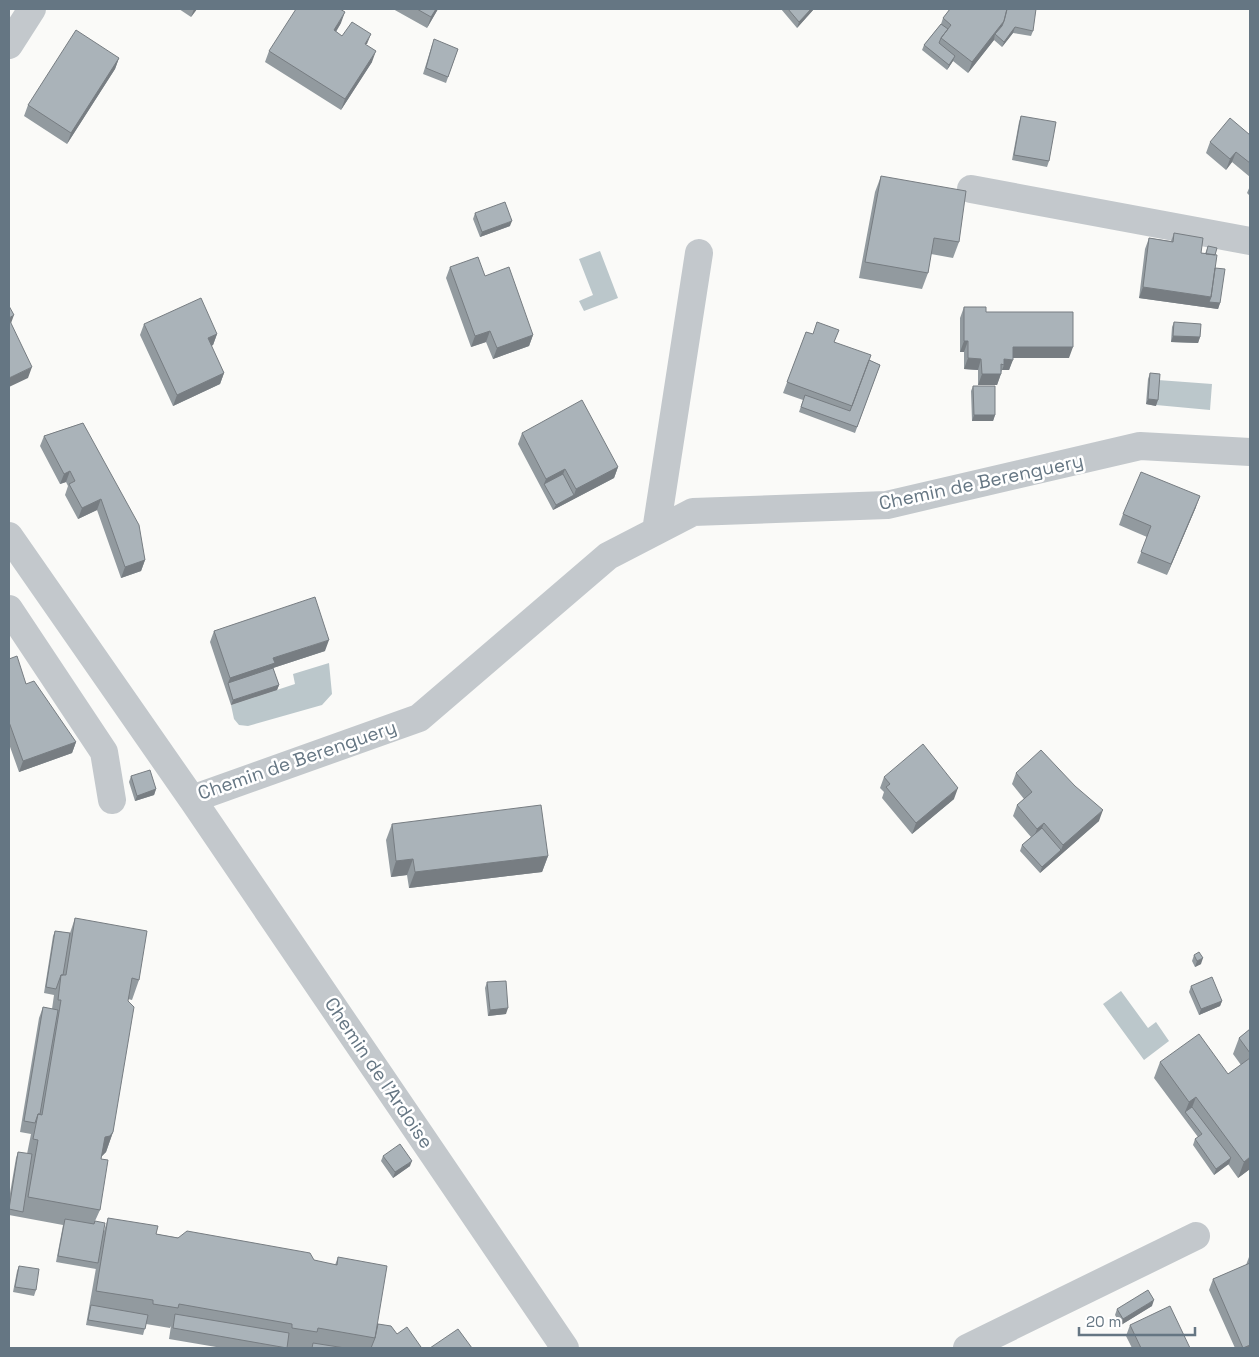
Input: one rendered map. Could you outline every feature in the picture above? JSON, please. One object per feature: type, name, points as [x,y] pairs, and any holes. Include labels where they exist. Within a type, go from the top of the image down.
[{"type":"street","points":[[9,45],[32,9]]},
{"type":"street","points":[[971,190],[1250,241]]},
{"type":"street","points":[[656,531],[698,253]]},
{"type":"street","name":"Chemin de Berenguery","points":[[9,536],[192,799],[420,718],[608,556],[693,512],[887,505],[1140,446],[1250,452]]},
{"type":"street","points":[[9,609],[104,752],[112,800]]},
{"type":"street","name":"Chemin de l'Ardoise","points":[[192,799],[565,1348]]},
{"type":"street","points":[[967,1348],[1196,1236]]},
{"type":"shaded area","points":[[600,251],[618,298],[584,311],[579,301],[593,295],[579,259]]},
{"type":"shaded area","points":[[1158,380],[1212,384],[1210,410],[1156,405]]},
{"type":"shaded area","points":[[329,663],[332,694],[322,705],[248,726],[239,725],[234,719],[231,705],[295,684],[293,674]]},
{"type":"shaded area","points":[[1121,991],[1148,1028],[1156,1022],[1169,1041],[1144,1060],[1103,1004]]},
{"type":"building","points":[[296,9],[340,9],[345,12],[334,30],[342,36],[352,22],[371,34],[365,44],[376,51],[345,99],[269,51]]},
{"type":"building","points":[[417,9],[436,9],[431,17]]},
{"type":"building","points":[[788,9],[811,9],[799,22]]},
{"type":"building","points":[[950,9],[1007,9],[1004,21],[972,62],[941,38],[951,25],[943,18]]},
{"type":"building","points":[[1007,9],[1036,9],[1033,31],[1015,27],[1004,42],[995,34],[1002,26]]},
{"type":"building","points":[[941,24],[948,29],[939,43],[955,56],[949,65],[924,45]]},
{"type":"building","points":[[76,30],[119,58],[71,133],[28,105]]},
{"type":"building","points":[[434,39],[458,49],[448,77],[426,68]]},
{"type":"building","points":[[1021,116],[1056,122],[1049,161],[1014,155]]},
{"type":"building","points":[[1230,118],[1250,135],[1250,163],[1236,152],[1230,159],[1210,142]]},
{"type":"building","points":[[881,176],[966,191],[959,242],[934,238],[928,273],[865,262]]},
{"type":"building","points":[[505,202],[512,221],[482,232],[475,213]]},
{"type":"building","points":[[1174,233],[1203,238],[1201,253],[1217,255],[1211,297],[1143,287],[1149,238],[1173,242]]},
{"type":"building","points":[[1208,246],[1217,248],[1215,255],[1206,254]]},
{"type":"building","points":[[478,257],[485,276],[509,267],[533,335],[497,348],[490,331],[475,336],[450,267]]},
{"type":"building","points":[[1215,268],[1225,269],[1220,303],[1209,302]]},
{"type":"building","points":[[201,298],[217,334],[208,338],[224,373],[177,395],[144,324]]},
{"type":"building","points":[[9,306],[14,315],[9,318]]},
{"type":"building","points":[[964,307],[986,307],[986,312],[1073,312],[1073,347],[1013,347],[1013,360],[1004,359],[1004,365],[1001,364],[1001,374],[982,374],[981,359],[968,358],[968,341],[964,341]]},
{"type":"building","points":[[9,319],[32,367],[9,378]]},
{"type":"building","points":[[817,322],[839,330],[834,342],[871,355],[852,406],[787,382],[806,332],[813,334]]},
{"type":"building","points":[[1174,322],[1201,324],[1200,337],[1173,336]]},
{"type":"building","points":[[869,360],[880,365],[857,427],[801,407],[805,395],[850,411]]},
{"type":"building","points":[[1150,373],[1160,374],[1158,400],[1148,399]]},
{"type":"building","points":[[973,386],[995,386],[995,415],[974,415]]},
{"type":"building","points":[[582,400],[618,467],[576,489],[565,469],[546,479],[522,433]]},
{"type":"building","points":[[83,423],[139,525],[145,560],[125,567],[101,499],[82,508],[69,484],[75,481],[70,471],[64,474],[44,436]]},
{"type":"building","points":[[1141,472],[1200,496],[1171,564],[1141,552],[1151,526],[1123,514]]},
{"type":"building","points":[[563,474],[574,495],[556,505],[544,484]]},
{"type":"building","points":[[315,597],[329,640],[273,658],[275,663],[230,678],[214,631]]},
{"type":"building","points":[[17,656],[26,684],[34,681],[76,742],[23,761],[9,722],[9,659]]},
{"type":"building","points":[[273,668],[279,685],[233,700],[228,683]]},
{"type":"building","points":[[923,744],[958,788],[916,823],[886,787],[890,784],[884,777]]},
{"type":"building","points":[[1041,750],[1075,786],[1103,810],[1063,845],[1044,823],[1037,829],[1017,805],[1032,792],[1016,773]]},
{"type":"building","points":[[150,770],[156,789],[137,796],[131,776]]},
{"type":"building","points":[[541,805],[548,856],[415,872],[413,859],[396,861],[392,824]]},
{"type":"building","points":[[1042,828],[1061,850],[1042,867],[1022,845]]},
{"type":"building","points":[[75,918],[147,931],[139,980],[132,978],[128,1001],[134,1007],[113,1132],[110,1136],[105,1137],[101,1159],[108,1160],[100,1210],[28,1197],[38,1140],[33,1139],[38,1114],[42,1115],[61,1000],[58,1000],[61,975],[66,975]]},
{"type":"building","points":[[55,931],[70,933],[63,975],[61,975],[56,989],[46,987]]},
{"type":"building","points":[[1199,952],[1203,958],[1197,961],[1194,955]]},
{"type":"building","points":[[1212,977],[1222,1001],[1201,1009],[1191,986]]},
{"type":"building","points":[[506,981],[508,1008],[490,1010],[487,982]]},
{"type":"building","points":[[43,1007],[58,1010],[40,1114],[38,1114],[35,1123],[24,1121]]},
{"type":"building","points":[[1250,1029],[1250,1053],[1239,1038]]},
{"type":"building","points":[[1199,1034],[1228,1074],[1250,1058],[1250,1157],[1244,1162],[1196,1097],[1189,1102],[1160,1062]]},
{"type":"building","points":[[1192,1107],[1231,1158],[1216,1169],[1195,1139],[1202,1134],[1185,1112]]},
{"type":"building","points":[[400,1144],[412,1161],[395,1172],[383,1156]]},
{"type":"building","points":[[18,1152],[32,1154],[23,1212],[9,1209]]},
{"type":"building","points":[[108,1218],[158,1226],[156,1234],[178,1238],[187,1231],[310,1253],[314,1260],[337,1265],[338,1257],[387,1266],[375,1338],[318,1328],[317,1332],[292,1328],[292,1324],[179,1304],[178,1308],[153,1304],[153,1300],[96,1291]]},
{"type":"building","points":[[65,1219],[94,1224],[95,1221],[105,1223],[98,1263],[58,1256]]},
{"type":"building","points":[[1250,1263],[1250,1345],[1243,1348],[1213,1279]]},
{"type":"building","points":[[19,1266],[39,1269],[36,1290],[15,1287]]},
{"type":"building","points":[[1148,1290],[1154,1300],[1123,1319],[1117,1309]]},
{"type":"building","points":[[91,1305],[148,1315],[145,1329],[88,1320]]},
{"type":"building","points":[[1170,1306],[1190,1348],[1141,1348],[1130,1325]]},
{"type":"building","points":[[175,1314],[289,1333],[287,1348],[173,1328]]},
{"type":"building","points":[[378,1324],[391,1326],[397,1334],[407,1327],[421,1347],[371,1348]]},
{"type":"building","points":[[458,1329],[472,1348],[430,1348]]},
{"type":"building","points":[[313,1343],[345,1348],[312,1348]]}]
